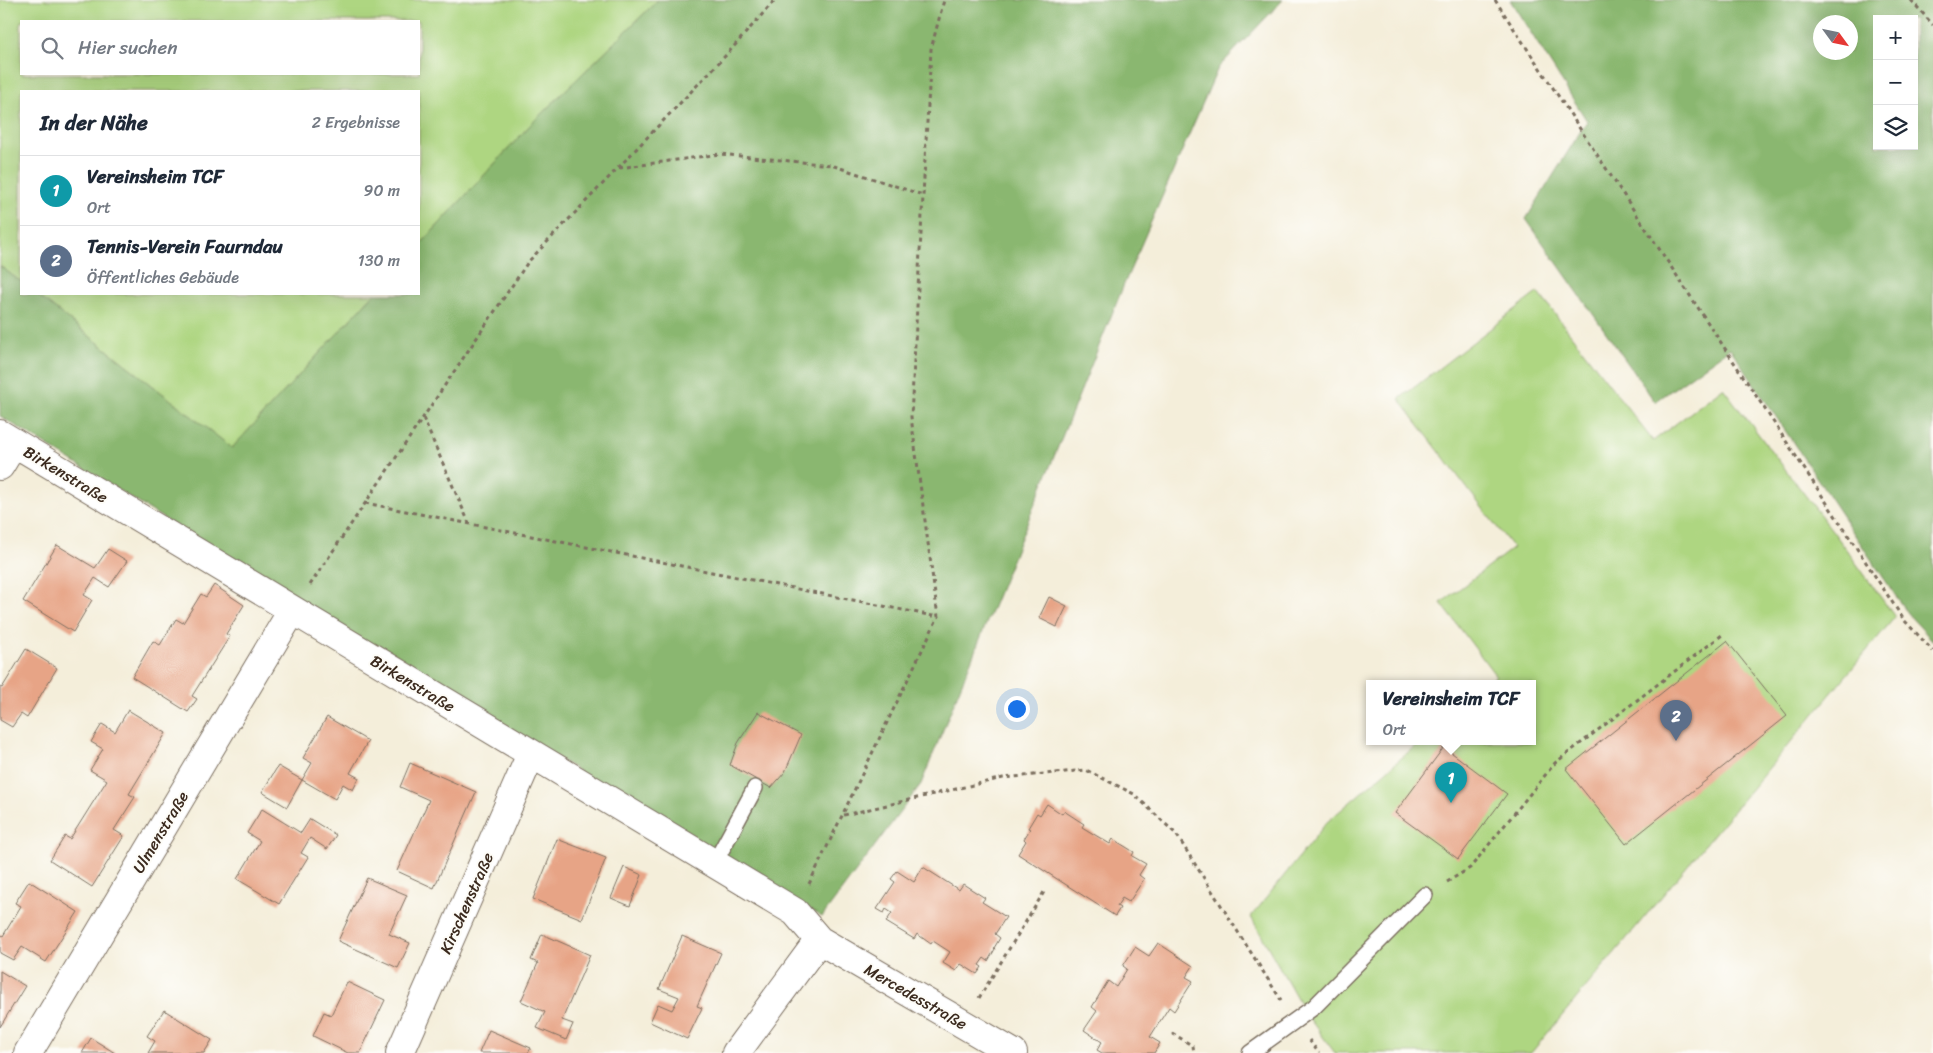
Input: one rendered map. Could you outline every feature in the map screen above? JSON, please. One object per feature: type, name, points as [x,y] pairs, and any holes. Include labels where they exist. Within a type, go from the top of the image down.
[{"type":"street","points":[[0,466],[7,438]]},
{"type":"street","name":"Birkenstraße","points":[[7,438],[795,912],[818,940]]},
{"type":"street","name":"Ulmenstraße","points":[[28,1053],[292,611]]},
{"type":"street","name":"Kirschenstraße","points":[[400,1053],[531,754]]},
{"type":"street","points":[[736,1053],[818,940]]},
{"type":"street","name":"Mercedesstraße","points":[[818,940],[1013,1053]]},
{"type":"lane","points":[[714,864],[755,788]]},
{"type":"lane","points":[[1250,1053],[1314,1007],[1425,895]]},
{"type":"path","points":[[292,611],[528,262],[728,53],[775,0]]},
{"type":"path","points":[[795,912],[844,815],[938,617],[911,417],[931,50],[944,0]]},
{"type":"path","points":[[1495,0],[1904,620],[1933,651]]},
{"type":"path","points":[[1911,0],[1933,25]]},
{"type":"path","points":[[618,168],[720,154],[830,165],[923,195]]},
{"type":"path","points":[[423,417],[469,524]]},
{"type":"path","points":[[365,503],[938,617]]},
{"type":"path","points":[[1425,895],[1470,868],[1555,763],[1722,635]]},
{"type":"path","points":[[844,815],[1003,778],[1086,770],[1134,794],[1176,834],[1294,1022]]},
{"type":"path","points":[[963,1024],[1044,892]]},
{"type":"path","points":[[1172,1034],[1193,1046],[1194,1053]]},
{"type":"green space","points":[[0,0],[658,0],[533,122],[420,245],[420,90],[20,90],[20,281],[0,266]]},
{"type":"green space","points":[[658,0],[1283,0],[1218,68],[1125,282],[921,784],[822,917],[284,594],[0,416],[0,266],[20,281],[20,295],[37,295],[232,448],[373,295],[420,295],[420,245],[533,122]]},
{"type":"green space","points":[[1510,0],[1933,0],[1933,641],[1907,613],[1730,348],[1655,402],[1526,219],[1587,121]]},
{"type":"green space","points":[[1538,292],[1653,441],[1723,388],[1835,534],[1895,617],[1531,1053],[1335,1053],[1306,1014],[1251,917],[1327,822],[1417,745],[1536,745],[1536,680],[1491,680],[1496,676],[1441,603],[1513,548],[1399,399]]},
{"type":"green space","points":[[37,295],[373,295],[232,448]]},
{"type":"building","points":[[57,545],[95,568],[108,549],[127,561],[109,587],[95,578],[84,595],[92,600],[73,632],[23,601]]},
{"type":"building","points":[[214,585],[244,605],[226,634],[230,636],[192,696],[197,699],[188,712],[132,677],[153,641],[160,645],[176,619],[183,623],[201,594],[206,597]]},
{"type":"building","points":[[1049,597],[1067,606],[1057,627],[1039,618]]},
{"type":"building","points":[[1727,641],[1787,716],[1626,844],[1566,769]]},
{"type":"building","points":[[26,649],[57,668],[27,718],[21,714],[12,727],[0,720],[0,687],[2,688]]},
{"type":"building","points":[[128,710],[166,733],[129,794],[135,797],[114,830],[124,836],[92,887],[50,860],[65,836],[70,839],[107,780],[90,770],[103,749],[91,742],[102,724],[115,732]]},
{"type":"building","points":[[758,712],[801,735],[785,772],[771,788],[730,765],[738,743]]},
{"type":"building","points":[[327,717],[368,741],[350,773],[359,778],[353,790],[343,784],[335,799],[302,780],[312,763],[303,758]]},
{"type":"building","points":[[1444,747],[1507,794],[1458,859],[1395,813]]},
{"type":"building","points":[[410,763],[476,792],[434,888],[397,871],[429,800],[400,787]]},
{"type":"building","points":[[278,766],[302,780],[287,807],[262,792]]},
{"type":"building","points":[[1047,804],[1062,814],[1064,811],[1084,824],[1082,827],[1110,844],[1113,839],[1134,852],[1132,856],[1146,864],[1139,875],[1144,879],[1129,902],[1122,898],[1117,906],[1120,908],[1115,916],[1018,854],[1026,841],[1024,839],[1030,829],[1028,828],[1037,813],[1040,815]]},
{"type":"building","points":[[262,809],[301,833],[310,819],[336,835],[327,849],[310,838],[301,853],[308,857],[279,904],[237,879],[260,841],[247,833]]},
{"type":"building","points":[[557,839],[606,858],[582,919],[533,899]]},
{"type":"building","points":[[624,867],[642,875],[630,906],[611,898]]},
{"type":"building","points":[[923,867],[959,890],[963,884],[985,898],[982,902],[1006,917],[995,934],[1000,938],[995,949],[988,961],[984,958],[979,965],[982,967],[977,974],[961,964],[956,971],[943,963],[950,952],[933,941],[931,944],[917,934],[914,939],[886,922],[892,913],[886,909],[884,913],[877,909],[895,882],[891,879],[897,871],[914,882]]},
{"type":"building","points":[[367,878],[407,895],[389,934],[410,943],[398,968],[338,941]]},
{"type":"building","points":[[29,881],[78,912],[46,962],[22,947],[13,960],[0,953],[0,934],[3,936],[21,906],[15,903]]},
{"type":"building","points":[[542,934],[590,955],[562,1020],[573,1024],[566,1040],[537,1028],[545,1012],[521,1001],[538,963],[531,960]]},
{"type":"building","points":[[682,936],[721,953],[697,1006],[702,1008],[687,1039],[650,1022],[658,1004],[672,1010],[679,997],[659,989]]},
{"type":"building","points":[[1158,943],[1193,966],[1186,977],[1193,981],[1174,1011],[1169,1007],[1150,1037],[1160,1043],[1154,1053],[1102,1053],[1097,1050],[1102,1042],[1084,1030],[1097,1011],[1092,1007],[1108,981],[1116,987],[1127,969],[1123,966],[1135,947],[1149,956]]},
{"type":"building","points":[[0,971],[25,986],[0,1027]]},
{"type":"building","points":[[347,982],[385,1000],[360,1053],[348,1053],[313,1036],[324,1012],[331,1015]]},
{"type":"building","points":[[164,1010],[212,1040],[204,1053],[148,1053],[155,1041],[147,1036]]},
{"type":"building","points":[[489,1030],[531,1048],[528,1053],[479,1053]]},
{"type":"building","points":[[91,1038],[115,1053],[82,1053]]},
{"type":"place","name":"Tennis-Verein Faurndau","points":[[1676,741]]},
{"type":"place","name":"Vereinsheim TCF","points":[[1451,803]]}]
